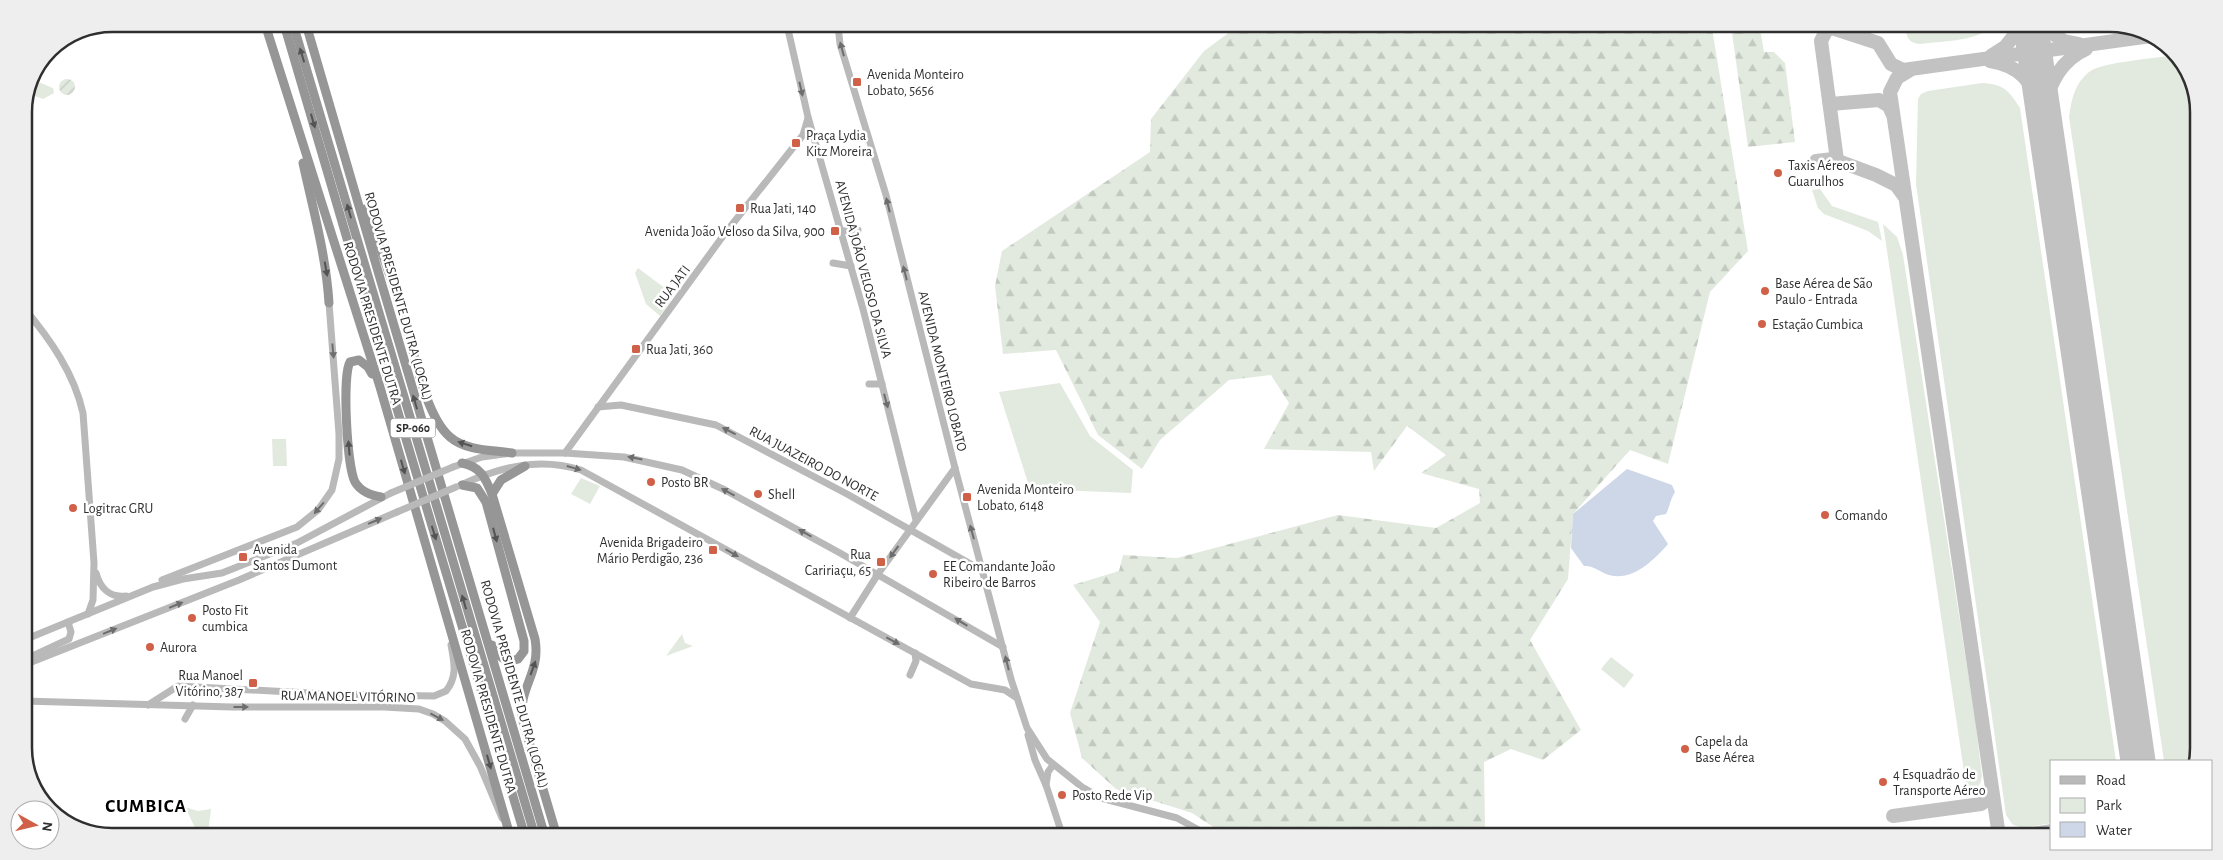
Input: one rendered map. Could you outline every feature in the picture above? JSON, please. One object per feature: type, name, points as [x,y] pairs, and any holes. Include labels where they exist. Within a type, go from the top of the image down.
[{"type":"highway","name":"RODOVIA PRESIDENTE DUTRA","points":[[268,32],[380,386],[508,828]]},
{"type":"highway","name":"RODOVIA PRESIDENTE DUTRA","points":[[286,32],[523,828]]},
{"type":"highway","name":"RODOVIA PRESIDENTE DUTRA","points":[[295,32],[533,828]]},
{"type":"highway","name":"RODOVIA PRESIDENTE DUTRA (LOCAL)","points":[[308,32],[416,404],[448,503],[543,828]]},
{"type":"highway","points":[[289,102],[321,240],[329,302]]},
{"type":"highway","points":[[352,184],[357,187],[392,283],[432,411],[442,428],[450,437],[466,446],[512,453]]},
{"type":"highway","points":[[380,386],[363,362],[359,360],[350,362],[345,377],[351,468],[355,481],[361,489],[381,498]]},
{"type":"highway","points":[[457,465],[478,469],[484,475],[492,494],[536,646],[536,660],[521,708],[522,718],[555,828]]},
{"type":"highway","points":[[492,494],[501,480],[526,466]]},
{"type":"highway","points":[[459,486],[477,488],[486,502],[524,641],[522,655],[514,661],[504,660],[496,653],[485,632]]},
{"type":"main road","name":"AVENIDA JOÃO VELOSO DA SILVA","points":[[790,32],[808,118],[851,266],[916,520]]},
{"type":"main road","name":"AVENIDA MONTEIRO LOBATO","points":[[839,32],[840,44],[886,195],[1011,679],[1027,725],[1041,752],[1082,787],[1101,798],[1178,818],[1196,828]]},
{"type":"main road","name":"RUA JATI","points":[[565,453],[723,236],[802,135],[808,118]]},
{"type":"main road","points":[[802,135],[813,133]]},
{"type":"main road","points":[[841,231],[858,230]]},
{"type":"main road","points":[[833,263],[851,266]]},
{"type":"main road","points":[[153,587],[162,580],[297,527],[318,510],[332,490],[339,459],[339,434],[329,302]]},
{"type":"main road","points":[[32,318],[60,356],[81,404],[94,563],[92,600],[88,614]]},
{"type":"main road","points":[[869,384],[882,384]]},
{"type":"main road","points":[[612,388],[609,397],[612,401],[622,405]]},
{"type":"main road","name":"RUA JUAZEIRO DO NORTE","points":[[598,407],[622,405],[716,425],[910,529],[983,571]]},
{"type":"main road","points":[[33,636],[153,587],[177,580],[222,573],[297,543],[391,493],[457,465],[482,457],[512,453],[565,453],[624,457],[689,472],[878,574],[1003,647]]},
{"type":"main road","points":[[33,661],[239,580],[498,469],[554,464],[581,470],[971,684],[1000,689],[1017,698]]},
{"type":"main road","points":[[850,618],[878,574],[955,468]]},
{"type":"main road","points":[[912,500],[919,504],[927,505]]},
{"type":"main road","points":[[94,563],[98,581],[105,591],[115,596],[132,595]]},
{"type":"main road","name":"RUA MANOEL VITÓRINO","points":[[148,705],[178,686],[328,694],[422,696],[440,694],[446,692],[451,686],[455,668],[446,614]]},
{"type":"main road","points":[[33,656],[69,639],[71,632],[68,622]]},
{"type":"main road","points":[[910,675],[916,661],[915,653]]},
{"type":"main road","points":[[1000,689],[1009,685],[1011,679]]},
{"type":"main road","name":"RUA MANOEL VITÓRINO","points":[[33,701],[174,706],[384,706],[419,709],[433,714],[456,729],[472,750],[507,828]]},
{"type":"main road","points":[[185,719],[193,706]]},
{"type":"main road","points":[[1027,725],[1035,760],[1046,785],[1060,828]]},
{"type":"main road","points":[[1046,785],[1047,776],[1054,765]]},
{"type":"green space","points":[[1230,32],[1713,32],[1748,251],[1710,292],[1668,464],[1630,450],[1573,514],[1568,579],[1530,640],[1581,730],[1543,760],[1511,749],[1484,762],[1485,827],[1215,828],[1192,813],[1116,789],[1082,758],[1070,713],[1100,622],[1073,585],[1119,571],[1123,555],[1177,558],[1338,515],[1436,528],[1480,503],[1479,489],[1421,473],[1446,455],[1407,426],[1374,471],[1371,452],[1264,449],[1289,403],[1271,375],[1229,380],[1160,440],[1142,469],[1098,435],[1056,350],[1003,354],[995,286],[1002,251],[1150,152],[1151,119],[1204,51]]},
{"type":"green space","points":[[1761,32],[1764,52],[1774,52],[1785,63],[1795,142],[1748,147],[1732,33]]},
{"type":"green space","points":[[1906,32],[1985,32],[1966,38],[1920,44],[1913,42]]},
{"type":"green space","points":[[2167,56],[2180,72],[2189,96],[2189,760],[2164,760],[2069,117],[2074,92],[2084,76],[2095,69],[2117,63]]},
{"type":"green space","points":[[64,79],[70,79],[75,84],[73,93],[64,95],[59,90],[59,84]]},
{"type":"green space","points":[[39,82],[53,88],[54,93],[43,99],[35,96]]},
{"type":"green space","points":[[1982,83],[1996,85],[2013,97],[2020,108],[2116,760],[2050,760],[2050,823],[2024,828],[2013,825],[2006,815],[1916,184],[1918,99],[1921,94],[1928,91]]},
{"type":"green space","points":[[1820,189],[1832,206],[1878,222],[1882,241],[1868,231],[1824,214],[1818,208],[1812,190]]},
{"type":"green space","points":[[1883,224],[1897,237],[1903,255],[1975,718],[1982,776],[1978,787],[1967,792]]},
{"type":"green space","points":[[638,268],[674,295],[660,316],[646,304],[635,273]]},
{"type":"green space","points":[[1060,383],[1090,436],[1133,470],[1131,493],[1030,489],[999,392]]},
{"type":"green space","points":[[272,439],[286,439],[287,466],[273,466]]},
{"type":"green space","points":[[581,478],[600,486],[590,504],[571,494]]},
{"type":"green space","points":[[682,634],[685,643],[693,646],[666,656]]},
{"type":"green space","points":[[1611,657],[1634,675],[1624,688],[1601,669]]},
{"type":"green space","points":[[185,807],[198,811],[211,809],[209,828],[195,828]]},
{"type":"water","points":[[1627,469],[1672,485],[1675,492],[1666,514],[1656,516],[1653,521],[1668,544],[1642,568],[1626,575],[1609,575],[1584,566],[1571,548],[1573,514]]},
{"type":"taxiway","points":[[1826,32],[1821,41],[1837,160]]},
{"type":"taxiway","points":[[1844,32],[1878,43],[1891,64],[1903,70],[2139,38]]},
{"type":"taxiway","points":[[1991,56],[2005,47],[2017,32]]},
{"type":"taxiway","points":[[2050,32],[2064,41],[2079,44]]},
{"type":"taxiway","points":[[2043,108],[2058,73],[2070,59],[2086,49]]},
{"type":"taxiway","points":[[1990,61],[2010,67],[2023,76],[2034,90],[2043,108]]},
{"type":"taxiway","points":[[1910,70],[1897,78],[1890,92],[1998,828]]},
{"type":"taxiway","points":[[1830,104],[1879,100],[1889,106],[1892,113]]},
{"type":"taxiway","points":[[1816,161],[1833,159],[1876,175],[1896,185],[1904,196]]},
{"type":"taxiway","points":[[1893,816],[1981,804],[1988,799],[1991,791]]},
{"type":"runway","points":[[2032,32],[2138,760]]},
{"type":"place","name":"Avenida Monteiro Lobato, 5656","points":[[857,82]]},
{"type":"place","name":"Praça Lydia Kitz Moreira","points":[[796,143]]},
{"type":"place","name":"Taxis Aéreos Guarulhos","points":[[1778,173]]},
{"type":"place","name":"Rua Jati, 140","points":[[740,208]]},
{"type":"place","name":"Avenida João Veloso da Silva, 900","points":[[835,231]]},
{"type":"place","name":"Base Aérea de São Paulo - Entrada","points":[[1765,291]]},
{"type":"place","name":"Estação Cumbica","points":[[1762,324]]},
{"type":"place","name":"Rua Jati, 360","points":[[636,349]]},
{"type":"place","name":"Posto BR","points":[[651,482]]},
{"type":"place","name":"Shell","points":[[758,494]]},
{"type":"place","name":"Avenida Monteiro Lobato, 6148","points":[[967,497]]},
{"type":"place","name":"Logitrac GRU","points":[[73,508]]},
{"type":"place","name":"Comando","points":[[1825,515]]},
{"type":"place","name":"Avenida Brigadeiro Mário Perdigão, 236","points":[[713,550]]},
{"type":"place","name":"Avenida Santos Dumont","points":[[243,557]]},
{"type":"place","name":"Rua Caririaçu, 65","points":[[881,562]]},
{"type":"place","name":"EE Comandante João Ribeiro de Barros","points":[[933,574]]},
{"type":"place","name":"Posto Fit cumbica","points":[[192,618]]},
{"type":"place","name":"Aurora","points":[[150,647]]},
{"type":"place","name":"Rua Manoel Vitórino, 387","points":[[253,683]]},
{"type":"place","name":"Capela da Base Aérea","points":[[1685,749]]},
{"type":"place","name":"4 Esquadrão de Transporte Aéreo","points":[[1883,782]]},
{"type":"place","name":"Posto Rede Vip","points":[[1062,795]]},
{"type":"district","name":"CUMBICA","points":[[146,805]]}]
